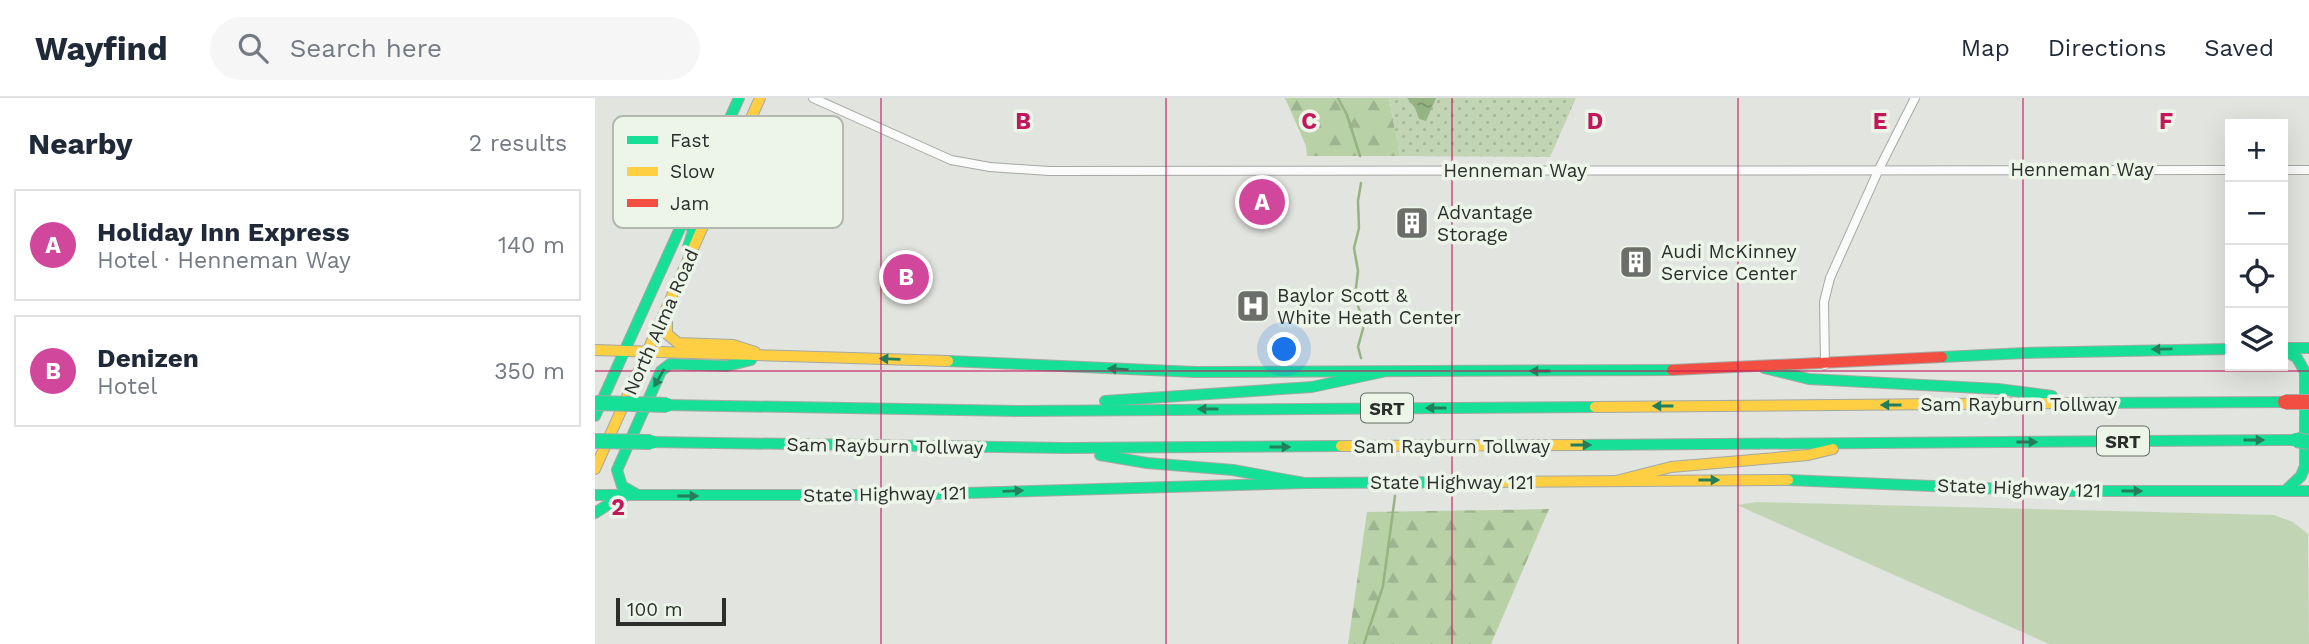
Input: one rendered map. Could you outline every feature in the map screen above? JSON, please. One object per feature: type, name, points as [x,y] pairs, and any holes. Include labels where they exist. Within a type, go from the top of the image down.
[{"type":"main road","name":"North Alma Road","points":[[732,116],[740,98]]},
{"type":"main road","name":"North Alma Road","points":[[752,116],[760,98]]},
{"type":"main road","name":"North Alma Road","points":[[595,416],[681,228]]},
{"type":"main road","points":[[686,266],[684,256],[691,228]]},
{"type":"main road","name":"North Alma Road","points":[[595,469],[702,228]]},
{"type":"main road","points":[[670,303],[666,328],[671,340],[678,343],[733,345],[768,357]]},
{"type":"main road","points":[[2288,349],[2309,348]]},
{"type":"main road","points":[[595,350],[768,357],[879,358],[1195,372],[1382,372],[1764,368],[2025,353],[2225,349]]},
{"type":"main road","points":[[2285,491],[2301,476],[2305,466],[2305,372],[2295,354],[2288,351]]},
{"type":"main road","points":[[642,496],[622,487],[617,470],[661,371],[670,364],[727,366],[768,357]]},
{"type":"main road","points":[[1764,368],[1809,379],[1998,389],[2106,403]]},
{"type":"main road","points":[[1020,411],[1096,402],[1312,387],[1382,372]]},
{"type":"main road","name":"Sam Rayburn Tollway","points":[[595,403],[1020,411],[2309,402]]},
{"type":"main road","name":"Sam Rayburn Tollway","points":[[595,440],[1065,449],[2300,441]]},
{"type":"main road","points":[[1616,481],[1671,467],[1808,455],[1854,443]]},
{"type":"main road","points":[[1065,449],[1147,463],[1233,470],[1304,483]]},
{"type":"main road","name":"State Highway 121","points":[[595,495],[897,495],[1304,483],[1796,480],[2054,491],[2309,491]]},
{"type":"main road","points":[[595,513],[612,502],[642,496]]},
{"type":"street","name":"Henneman Way","points":[[813,98],[951,160],[990,167],[1049,171],[2225,170]]},
{"type":"street","points":[[1825,365],[1823,302],[1830,278],[1879,169],[1915,98]]},
{"type":"street","points":[[2288,170],[2309,170]]},
{"type":"shaded area","points":[[1389,98],[1576,98],[1550,157],[1400,156]]},
{"type":"shaded area","points":[[1756,502],[2274,515],[2293,522],[2308,534],[2309,644],[2049,644],[1737,505]]},
{"type":"green space","points":[[1285,98],[1389,98],[1400,156],[1307,156],[1306,146]]},
{"type":"green space","points":[[1549,509],[1491,644],[1348,644],[1367,512]]},
{"type":"water","points":[[1407,98],[1436,98],[1426,121],[1419,119]]},
{"type":"waterway","points":[[1338,98],[1347,115],[1360,156]]},
{"type":"waterway","points":[[1361,183],[1358,201],[1359,228],[1354,248],[1358,271],[1355,296],[1364,325],[1358,347],[1361,358]]},
{"type":"waterway","points":[[1364,644],[1383,586],[1395,496]]},
{"type":"traffic: fast","points":[[731,116],[739,98]]},
{"type":"traffic: fast","points":[[595,416],[680,228]]},
{"type":"traffic: fast","points":[[688,247],[692,228]]},
{"type":"traffic: fast","points":[[2288,348],[2309,348]]},
{"type":"traffic: fast","points":[[1942,357],[2225,349]]},
{"type":"traffic: fast","points":[[2285,491],[2301,476],[2305,466],[2305,372],[2297,358],[2288,352]]},
{"type":"traffic: fast","points":[[636,494],[622,486],[617,470],[661,371],[670,364],[727,366],[751,360]]},
{"type":"traffic: fast","points":[[948,361],[1195,372],[1672,370]]},
{"type":"traffic: fast","points":[[1764,368],[1809,379],[1998,389],[2052,396]]},
{"type":"traffic: fast","points":[[1105,401],[1312,387],[1382,372]]},
{"type":"traffic: fast","points":[[2075,403],[2285,402]]},
{"type":"traffic: fast","points":[[595,403],[667,405]]},
{"type":"traffic: fast","points":[[667,405],[1020,411],[1595,407]]},
{"type":"traffic: fast","points":[[1582,445],[2296,440]]},
{"type":"traffic: fast","points":[[2296,440],[2309,442]]},
{"type":"traffic: fast","points":[[595,441],[651,442]]},
{"type":"traffic: fast","points":[[651,442],[1065,448],[1341,446]]},
{"type":"traffic: fast","points":[[1100,455],[1147,463],[1233,470],[1304,483]]},
{"type":"traffic: fast","points":[[1788,480],[2054,491],[2309,491]]},
{"type":"traffic: fast","points":[[595,495],[897,495],[1304,483],[1482,482]]},
{"type":"traffic: fast","points":[[595,513],[612,502],[622,500]]},
{"type":"traffic: slow","points":[[752,116],[760,98]]},
{"type":"traffic: slow","points":[[595,469],[702,228]]},
{"type":"traffic: slow","points":[[667,318],[667,334],[678,343],[733,345],[755,352]]},
{"type":"traffic: slow","points":[[595,350],[948,361]]},
{"type":"traffic: slow","points":[[1595,407],[2075,403]]},
{"type":"traffic: slow","points":[[1341,446],[1582,445]]},
{"type":"traffic: slow","points":[[1616,481],[1671,467],[1808,455],[1833,449]]},
{"type":"traffic: slow","points":[[1482,482],[1788,480]]},
{"type":"traffic: jam","points":[[1672,370],[1942,357]]},
{"type":"traffic: jam","points":[[2285,402],[2309,402]]},
{"type":"place","name":"Holiday Inn Express","points":[[1262,202]]},
{"type":"place","name":"Advantage Storage","points":[[1412,223]]},
{"type":"place","name":"Audi McKinney Service Center","points":[[1636,262]]},
{"type":"place","name":"Denizen","points":[[906,277]]},
{"type":"place","name":"Baylor Scott & White Heath Center","points":[[1253,306]]}]
